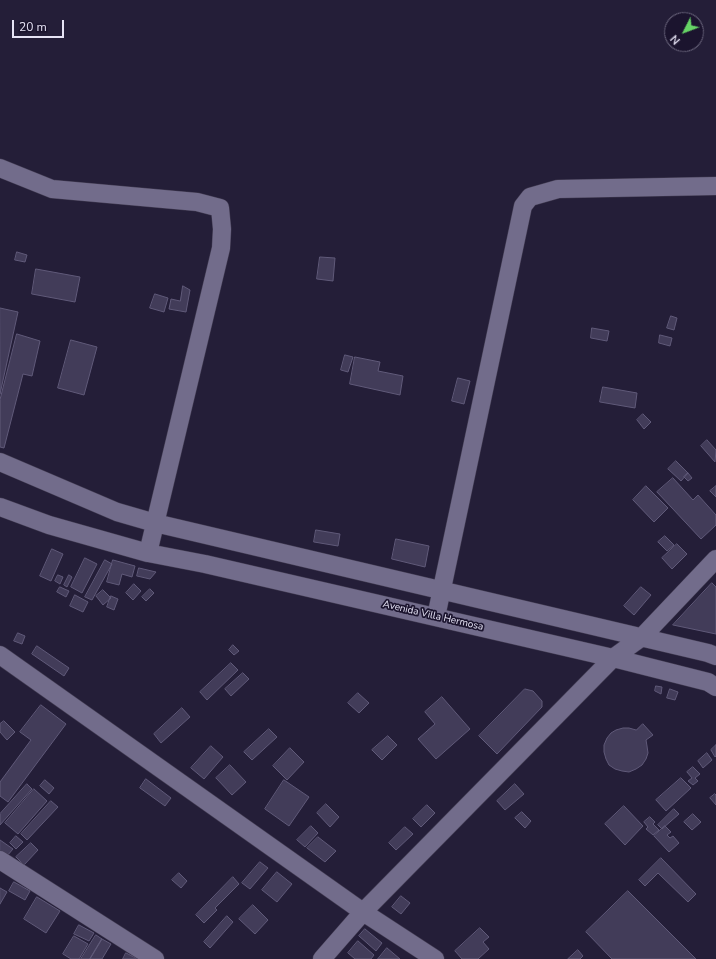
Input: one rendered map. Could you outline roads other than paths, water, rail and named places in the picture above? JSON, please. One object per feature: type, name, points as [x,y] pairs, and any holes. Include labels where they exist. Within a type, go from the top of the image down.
[{"type":"street","points":[[0,168],[52,189],[197,202],[220,208],[222,229],[221,248],[148,553]]},
{"type":"street","points":[[436,617],[523,206],[530,197],[558,189],[716,186]]},
{"type":"street","points":[[0,462],[117,512],[155,523],[642,637],[716,656]]},
{"type":"street","name":"Avenida Villa Hermosa","points":[[0,507],[49,526],[148,553],[213,566],[613,658],[708,682],[716,687]]},
{"type":"street","points":[[322,959],[362,912],[613,658],[642,637],[716,559]]},
{"type":"street","points":[[0,655],[362,912],[435,959]]},
{"type":"street","points":[[0,860],[155,959]]}]
